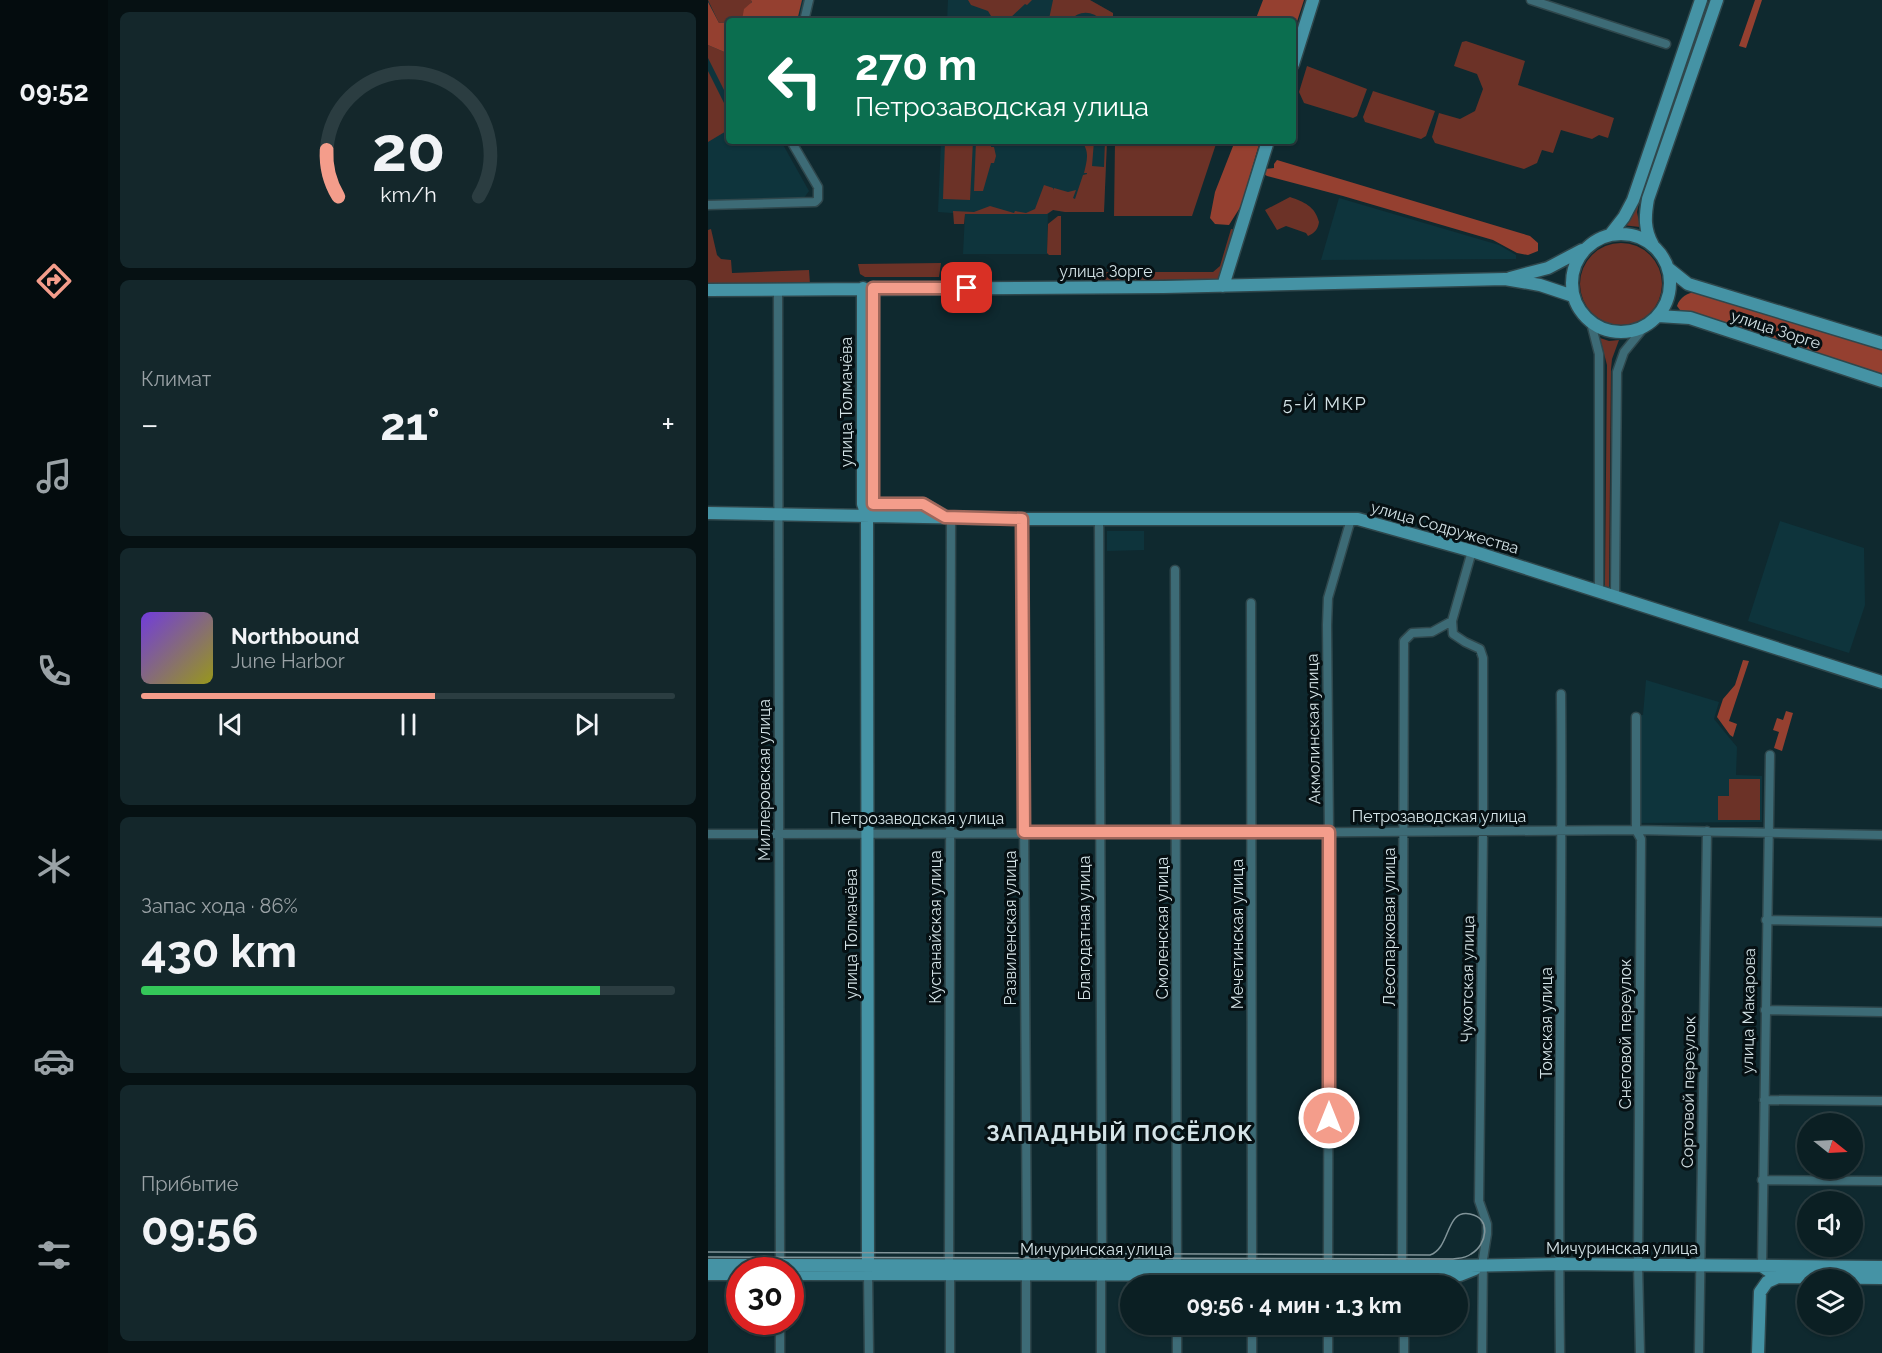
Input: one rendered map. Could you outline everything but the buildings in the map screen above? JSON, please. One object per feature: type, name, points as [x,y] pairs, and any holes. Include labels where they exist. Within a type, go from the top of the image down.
[{"type":"main road","points":[[1296,54],[1313,0]]},
{"type":"main road","points":[[1610,235],[1624,217],[1633,200],[1701,0]]},
{"type":"main road","points":[[1653,245],[1640,237],[1625,234],[1610,235],[1586,248],[1576,262],[1572,279],[1573,296],[1583,315],[1592,323],[1604,330],[1618,333],[1633,331],[1646,326],[1658,316],[1665,306],[1669,294],[1668,268],[1647,232],[1645,219],[1648,199],[1717,0]]},
{"type":"main road","points":[[1223,286],[1267,144]]},
{"type":"main road","name":"улица Зорге","points":[[1505,279],[1548,268],[1586,248]]},
{"type":"main road","name":"улица Зорге","points":[[1668,268],[1688,284],[1882,343]]},
{"type":"main road","name":"улица Зорге","points":[[708,290],[1223,286],[1505,279],[1540,285],[1573,296]]},
{"type":"main road","name":"улица Толмачёва","points":[[868,288],[868,1270]]},
{"type":"main road","name":"улица Зорге","points":[[1658,316],[1690,318],[1882,381]]},
{"type":"main road","name":"улица Содружества","points":[[708,513],[851,515],[867,508],[948,517],[1022,519],[1352,519],[1371,522],[1472,551],[1882,682]]},
{"type":"main road","name":"Мичуринская улица","points":[[708,1264],[726,1265]]},
{"type":"main road","name":"Мичуринская улица","points":[[1460,1275],[1483,1265],[1882,1267]]},
{"type":"main road","points":[[1762,1266],[1778,1277]]},
{"type":"main road","name":"Мичуринская улица","points":[[804,1269],[1102,1270],[1177,1275]]},
{"type":"main road","name":"Мичуринская улица","points":[[804,1273],[868,1270]]},
{"type":"main road","points":[[708,1274],[726,1274]]},
{"type":"main road","points":[[1758,1353],[1760,1292],[1767,1282],[1778,1277],[1882,1278]]},
{"type":"street","points":[[805,18],[809,0]]},
{"type":"street","points":[[1531,0],[1666,44]]},
{"type":"street","points":[[708,205],[815,202],[818,199],[818,187],[793,144]]},
{"type":"street","name":"Миллеровская улица","points":[[778,290],[780,1257]]},
{"type":"street","points":[[1592,323],[1599,354],[1599,592]]},
{"type":"street","points":[[1615,596],[1617,372],[1624,352],[1646,326]]},
{"type":"street","name":"Кустанайская улица","points":[[948,517],[951,833],[950,1353]]},
{"type":"street","name":"Развиленская улица","points":[[1022,519],[1026,1353]]},
{"type":"street","name":"Благодатная улица","points":[[1099,519],[1101,1353]]},
{"type":"street","name":"Акмолинская улица","points":[[1328,1275],[1327,625],[1328,598],[1352,519]]},
{"type":"street","points":[[1452,621],[1472,551]]},
{"type":"street","name":"Смоленская улица","points":[[1175,570],[1177,1275]]},
{"type":"street","name":"Мечетинская улица","points":[[1251,603],[1252,1275]]},
{"type":"street","name":"Лесопарковая улица","points":[[1404,1275],[1404,641],[1412,633],[1432,632],[1452,621]]},
{"type":"street","name":"Чукотская улица","points":[[1452,621],[1453,634],[1480,649],[1483,657],[1479,1201],[1487,1224],[1487,1234],[1483,1265],[1482,1353]]},
{"type":"street","name":"Томская улица","points":[[1560,1353],[1561,694]]},
{"type":"street","name":"Снеговой переулок","points":[[1636,717],[1635,830],[1641,839],[1638,1264],[1640,1353]]},
{"type":"street","name":"улица Макарова","points":[[1762,1266],[1770,755]]},
{"type":"street","name":"Петрозаводская улица","points":[[708,834],[1635,830],[1882,835]]},
{"type":"street","name":"Сортовой переулок","points":[[1699,1353],[1707,831]]},
{"type":"street","points":[[1766,920],[1882,922]]},
{"type":"street","points":[[1765,1010],[1882,1012]]},
{"type":"street","points":[[1764,1100],[1882,1101]]},
{"type":"street","points":[[1762,1180],[1882,1181]]},
{"type":"street","name":"улица Толмачёва","points":[[868,1270],[869,1353]]},
{"type":"street","points":[[780,1335],[780,1353]]},
{"type":"street","points":[[1177,1335],[1177,1353]]},
{"type":"street","points":[[1252,1335],[1252,1353]]},
{"type":"street","points":[[1328,1335],[1328,1353]]},
{"type":"street","points":[[1404,1335],[1404,1353]]},
{"type":"shaded area","points":[[708,0],[804,0],[800,18],[726,18],[726,144],[783,144],[809,191],[801,202],[708,203]]},
{"type":"shaded area","points":[[708,0],[752,1],[743,18],[726,18],[726,22],[719,23]]},
{"type":"shaded area","points":[[751,0],[802,0],[798,18],[742,18],[744,9],[752,2]]},
{"type":"shaded area","points":[[948,0],[1090,0],[1113,13],[1113,18],[947,18]]},
{"type":"shaded area","points":[[968,0],[1032,0],[1010,18],[992,18],[988,11],[971,5]]},
{"type":"shaded area","points":[[1053,0],[1090,0],[1113,13],[1113,18],[1099,18],[1090,13],[1081,13],[1072,18],[1049,18]]},
{"type":"shaded area","points":[[1263,0],[1304,0],[1296,25],[1296,18],[1256,18]]},
{"type":"shaded area","points":[[1755,0],[1762,0],[1746,48],[1739,46]]},
{"type":"shaded area","points":[[708,2],[719,23],[726,22],[726,53],[708,45]]},
{"type":"shaded area","points":[[1466,41],[1525,61],[1518,85],[1614,118],[1608,138],[1599,135],[1592,139],[1561,130],[1553,153],[1542,150],[1537,163],[1524,169],[1435,143],[1432,137],[1439,113],[1460,119],[1475,111],[1483,89],[1477,74],[1454,66],[1462,42]]},
{"type":"shaded area","points":[[708,45],[726,53],[726,94],[708,58]]},
{"type":"shaded area","points":[[1307,66],[1367,89],[1357,116],[1353,118],[1304,103],[1299,92]]},
{"type":"shaded area","points":[[708,71],[726,107],[726,131],[708,142]]},
{"type":"shaded area","points":[[1680,76],[1684,77],[1639,203],[1637,212],[1640,227],[1622,225]]},
{"type":"shaded area","points":[[1373,91],[1435,111],[1426,136],[1421,139],[1365,122],[1363,117]]},
{"type":"shaded area","points":[[941,144],[1107,144],[1104,212],[1053,210],[1048,214],[1047,254],[963,254],[965,214],[938,212]]},
{"type":"shaded area","points":[[945,144],[973,144],[970,200],[943,199]]},
{"type":"shaded area","points":[[976,144],[993,144],[991,147],[994,147],[996,156],[994,163],[991,163],[983,191],[974,191]]},
{"type":"shaded area","points":[[1094,144],[1092,166],[1104,167],[1105,144],[1107,144],[1104,212],[1053,210],[1047,214],[965,214],[964,224],[954,224],[953,211],[974,212],[990,206],[1014,213],[1015,211],[1026,213],[1035,209],[1044,185],[1053,190],[1054,188],[1068,192],[1076,190],[1073,198],[1075,199],[1083,175],[1087,174],[1084,173],[1087,152],[1084,145]]},
{"type":"shaded area","points":[[1115,144],[1216,144],[1192,216],[1114,216]]},
{"type":"shaded area","points":[[1234,144],[1259,144],[1241,206],[1229,225],[1215,224],[1210,218],[1215,192]]},
{"type":"shaded area","points":[[1277,160],[1530,236],[1538,243],[1538,251],[1528,255],[1517,253],[1493,240],[1264,174],[1265,169],[1274,168]]},
{"type":"shaded area","points":[[1290,197],[1308,205],[1315,212],[1319,222],[1318,227],[1308,236],[1306,233],[1286,226],[1277,230],[1265,210]]},
{"type":"shaded area","points":[[1339,198],[1499,245],[1516,255],[1516,259],[1321,260]]},
{"type":"shaded area","points":[[1061,216],[1061,255],[1049,255],[1047,253],[1048,224]]},
{"type":"shaded area","points":[[711,229],[717,255],[721,259],[731,260],[732,273],[809,270],[810,284],[708,286],[708,230]]},
{"type":"shaded area","points":[[1231,229],[1237,230],[1223,275],[1218,279],[1086,281],[1081,278],[1081,272],[1213,272],[1220,266]]},
{"type":"shaded area","points":[[1621,243],[1637,246],[1650,255],[1659,268],[1662,284],[1659,300],[1650,313],[1637,322],[1621,325],[1605,322],[1592,313],[1583,300],[1580,284],[1583,268],[1592,255],[1605,246]]},
{"type":"shaded area","points":[[941,263],[939,277],[865,277],[860,274],[858,264]]},
{"type":"shaded area","points":[[1696,292],[1882,347],[1882,375],[1680,310],[1677,306],[1682,298]]},
{"type":"shaded area","points":[[1600,338],[1609,341],[1619,340],[1611,369],[1609,588],[1605,588],[1607,365]]},
{"type":"shaded area","points":[[1780,521],[1864,548],[1865,605],[1849,653],[1748,621]]},
{"type":"shaded area","points":[[1107,531],[1144,531],[1144,550],[1107,551]]},
{"type":"shaded area","points":[[1743,660],[1749,661],[1729,721],[1737,724],[1733,737],[1717,717],[1723,699],[1735,685]]},
{"type":"shaded area","points":[[1646,680],[1719,702],[1714,719],[1737,747],[1736,775],[1762,776],[1762,822],[1639,823],[1639,715],[1643,715]]},
{"type":"shaded area","points":[[1786,711],[1793,713],[1782,751],[1774,748],[1779,732],[1773,730],[1777,718],[1783,720]]},
{"type":"shaded area","points":[[1729,779],[1760,779],[1760,820],[1718,820],[1718,796],[1729,796]]},
{"type":"tram line","points":[[708,1252],[1430,1255],[1442,1245],[1452,1223],[1462,1214],[1477,1216],[1482,1221],[1485,1232],[1481,1245],[1476,1250],[1463,1258],[1453,1259],[708,1257]]},
{"type":"district","name":"5-Й МКР","points":[[1325,404]]},
{"type":"district","name":"ЗАПАДНЫЙ ПОСЁЛОК","points":[[1120,1133]]},
{"type":"route","points":[[967,288],[873,288],[873,504],[923,504],[945,517],[1022,519],[1024,832],[1329,832],[1329,1118]]}]
